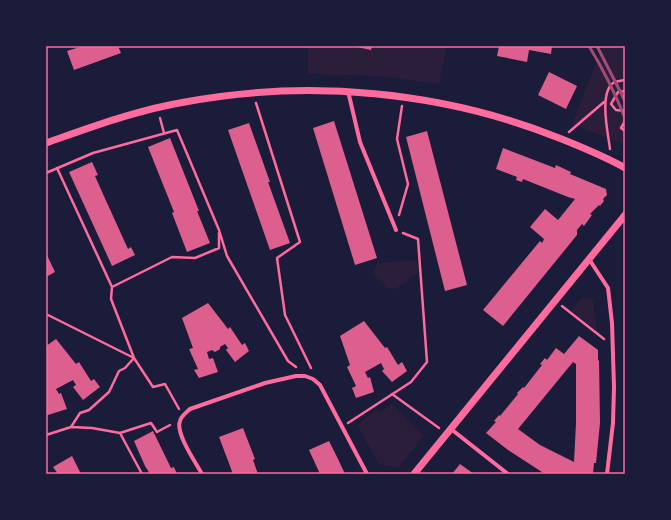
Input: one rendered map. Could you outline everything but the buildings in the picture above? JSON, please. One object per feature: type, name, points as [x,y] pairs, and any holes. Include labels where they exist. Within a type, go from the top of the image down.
[{"type":"street","points":[[348,91],[360,142],[396,230]]},
{"type":"street","points":[[46,143],[122,117],[146,110],[185,102],[253,92],[348,91],[403,97],[452,105],[482,112],[540,130],[625,168]]},
{"type":"street","points":[[414,474],[625,215]]},
{"type":"street","points":[[589,259],[608,288],[614,346],[612,423],[607,474]]},
{"type":"street","points":[[202,474],[182,437],[179,426],[180,420],[190,409],[265,383],[296,376],[305,376],[317,382],[324,390],[367,474]]},
{"type":"street","points":[[449,432],[508,474]]},
{"type":"path","points":[[611,161],[605,101],[608,89],[614,82],[625,80]]},
{"type":"path","points":[[625,91],[618,92],[611,104],[616,110],[625,111]]},
{"type":"path","points":[[253,92],[300,242],[277,258],[285,315],[317,382]]},
{"type":"path","points":[[343,427],[411,382],[427,362],[418,239],[396,230],[408,184],[397,138],[403,97]]},
{"type":"path","points":[[560,139],[605,101]]},
{"type":"path","points":[[160,118],[164,133]]},
{"type":"path","points":[[625,118],[621,128],[625,130]]},
{"type":"path","points":[[46,173],[93,154],[177,130],[219,230],[227,256],[288,361],[305,376]]},
{"type":"path","points":[[57,168],[112,287],[111,299],[134,358],[153,387],[165,384],[183,416]]},
{"type":"path","points":[[112,287],[172,257],[195,258],[219,248],[219,230]]},
{"type":"path","points":[[555,301],[614,346]]},
{"type":"path","points":[[46,314],[134,358]]},
{"type":"path","points":[[72,427],[80,413],[89,410],[109,392],[119,371],[125,368],[134,358]]},
{"type":"path","points":[[392,394],[449,432]]},
{"type":"path","points":[[46,434],[72,427],[120,432],[151,423],[157,432],[180,420]]},
{"type":"path","points":[[120,432],[142,474]]},
{"type":"shaded area","points":[[308,46],[447,46],[439,84],[377,76],[308,74]]},
{"type":"shaded area","points":[[603,46],[625,46],[625,145],[572,124]]},
{"type":"shaded area","points":[[415,260],[420,271],[396,289],[388,288],[372,274],[378,263]]},
{"type":"shaded area","points":[[582,297],[593,299],[597,331],[572,311]]},
{"type":"shaded area","points":[[392,404],[424,436],[398,468],[379,464],[357,425],[376,409],[381,412]]},
{"type":"railway","points":[[589,46],[599,63],[625,118]]},
{"type":"railway","points":[[597,46],[625,101]]}]
